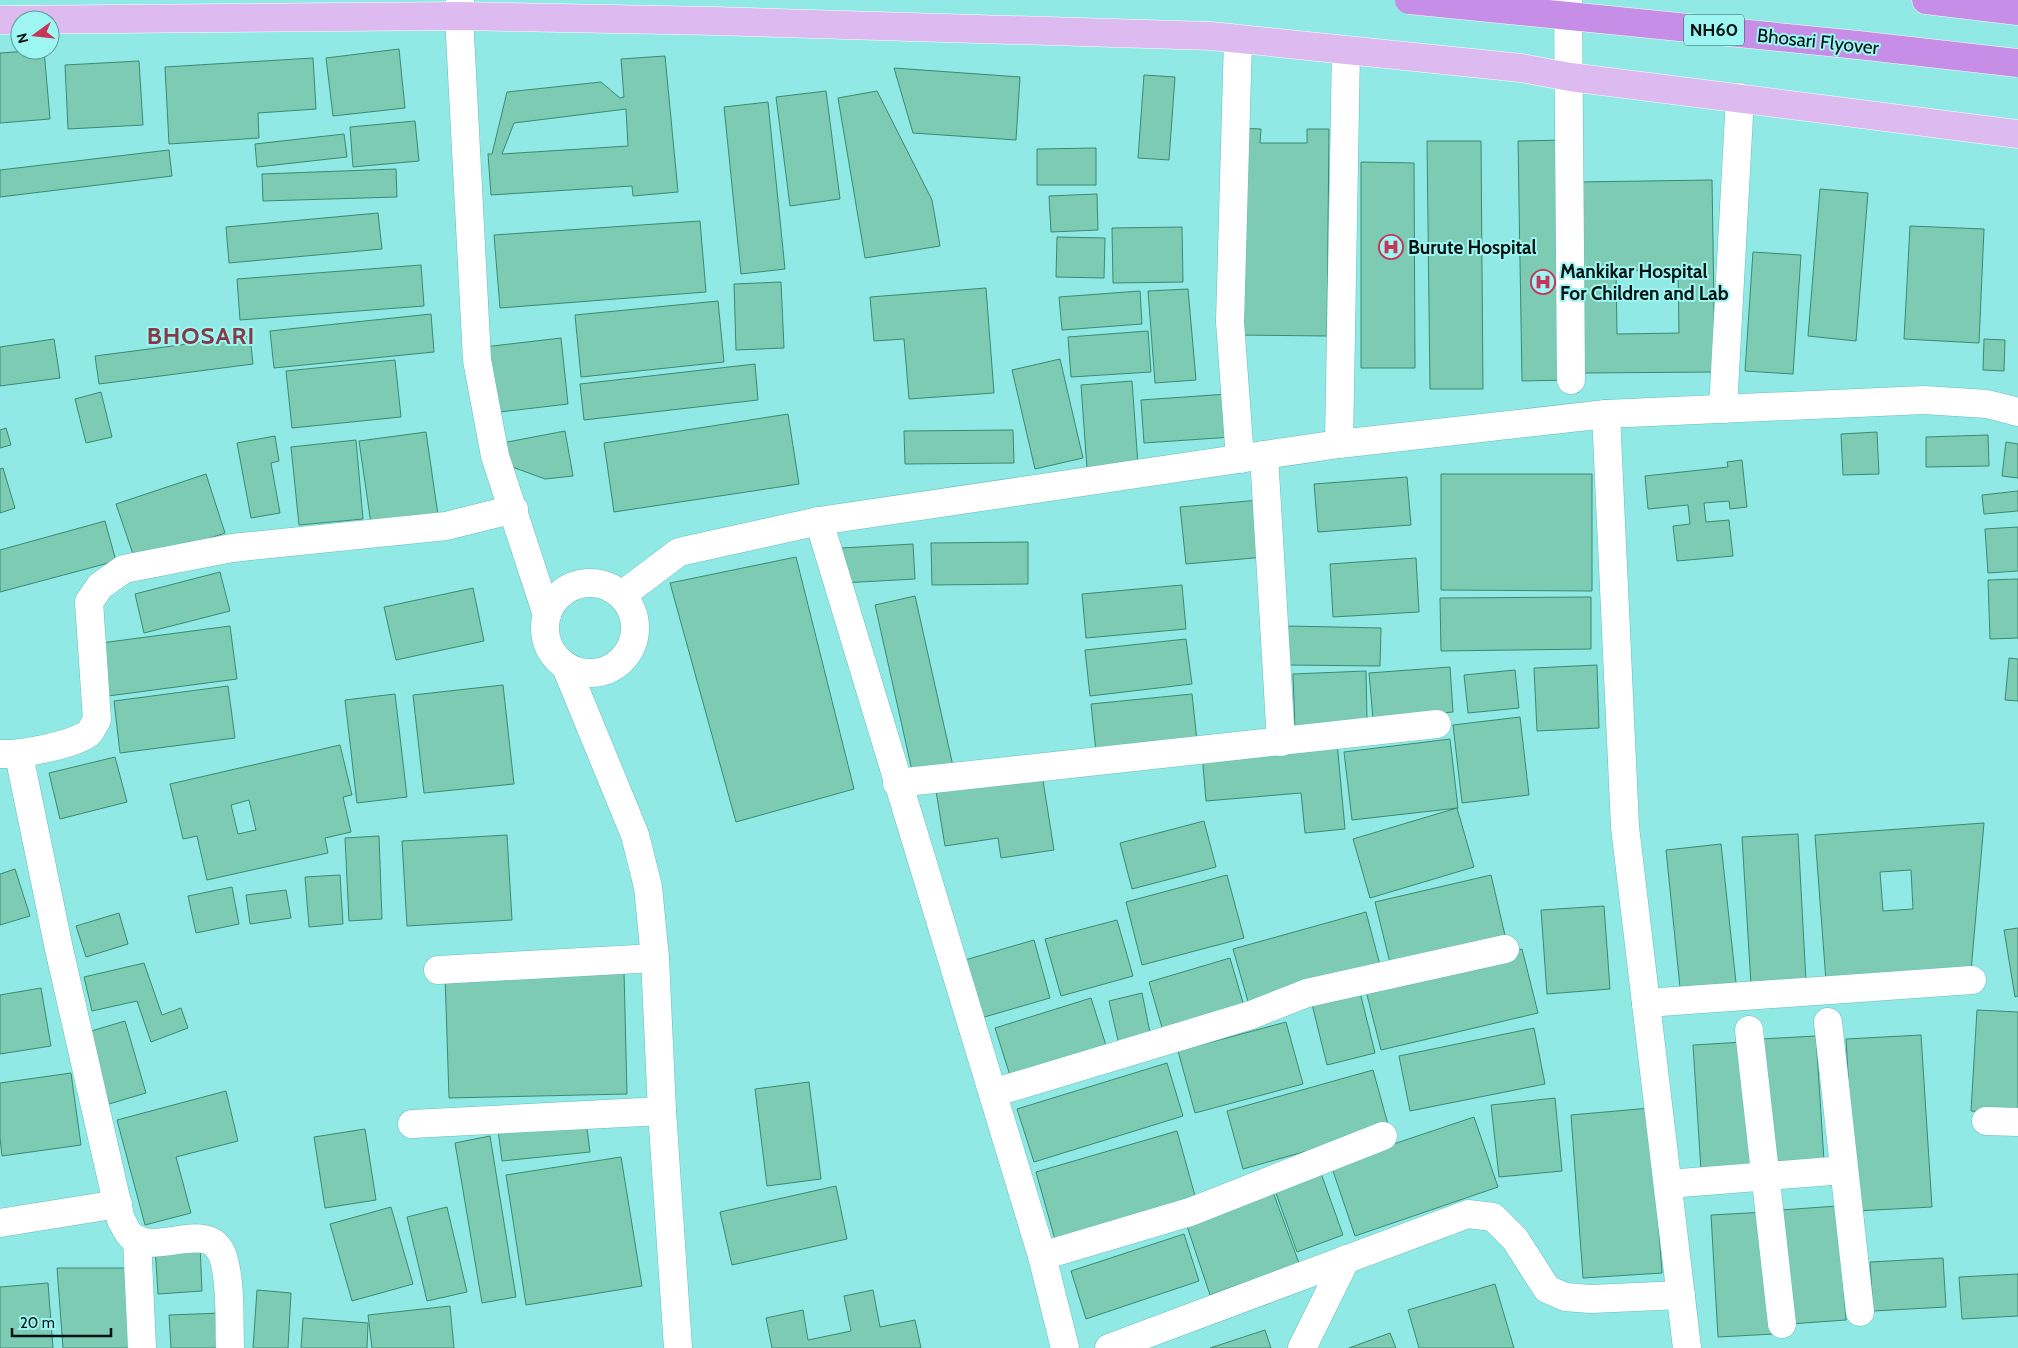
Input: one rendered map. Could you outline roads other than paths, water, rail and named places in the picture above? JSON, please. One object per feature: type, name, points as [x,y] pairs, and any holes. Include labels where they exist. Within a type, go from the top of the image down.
[{"type":"highway","name":"Bhosari Flyover","points":[[1409,0],[2018,63]]},
{"type":"highway","points":[[1926,0],[2018,10]]},
{"type":"main road","points":[[0,20],[460,8],[715,21],[1202,36],[1522,68],[1570,77],[1740,97],[2018,134]]},
{"type":"street","points":[[1568,0],[1571,380]]},
{"type":"street","points":[[460,8],[477,360],[496,456],[546,615],[545,630],[548,644],[555,658],[566,668],[579,673],[592,674],[605,672],[617,666],[627,656],[636,631],[630,606],[622,595],[609,586],[594,582],[578,584],[564,590],[553,601],[546,615]]},
{"type":"street","points":[[1238,39],[1230,322],[1252,457],[1281,742]]},
{"type":"street","points":[[1339,444],[1346,50]]},
{"type":"street","points":[[1724,409],[1740,97]]},
{"type":"street","points":[[622,595],[679,552],[819,521],[1339,444],[1606,414],[1924,400],[1987,404],[2018,412]]},
{"type":"street","points":[[1606,414],[1625,827],[1687,1348]]},
{"type":"street","points":[[230,1348],[225,1264],[219,1247],[205,1238],[148,1243],[131,1236],[121,1220],[59,950],[9,754],[75,740],[90,732],[97,720],[89,602],[100,586],[124,569],[232,548],[446,526],[514,509]]},
{"type":"street","points":[[819,521],[1042,1256],[1065,1348]]},
{"type":"street","points":[[566,668],[635,835],[648,887],[655,958],[662,1111],[678,1348]]},
{"type":"street","points":[[898,783],[1437,724]]},
{"type":"street","points":[[993,1093],[1251,1015],[1307,993],[1505,949]]},
{"type":"street","points":[[438,970],[655,958]]},
{"type":"street","points":[[1646,1003],[1972,980]]},
{"type":"street","points":[[1828,1022],[1860,1312]]},
{"type":"street","points":[[1749,1030],[1782,1324]]},
{"type":"street","points":[[412,1124],[662,1111]]},
{"type":"street","points":[[1986,1121],[2018,1122]]},
{"type":"street","points":[[1042,1256],[1190,1212],[1383,1136]]},
{"type":"street","points":[[1668,1184],[1844,1170]]},
{"type":"street","points":[[0,1222],[118,1204]]},
{"type":"street","points":[[1108,1348],[1468,1214],[1493,1217],[1515,1239],[1547,1289],[1565,1297],[1591,1299],[1681,1294]]},
{"type":"street","points":[[137,1239],[142,1348]]},
{"type":"street","points":[[1302,1348],[1346,1259]]},
{"type":"place","name":"Burute Hospital","points":[[1391,247]]},
{"type":"place","name":"Mankikar Hospital For Children and Lab","points":[[1543,282]]},
{"type":"district","name":"BHOSARI","points":[[201,336]]}]
